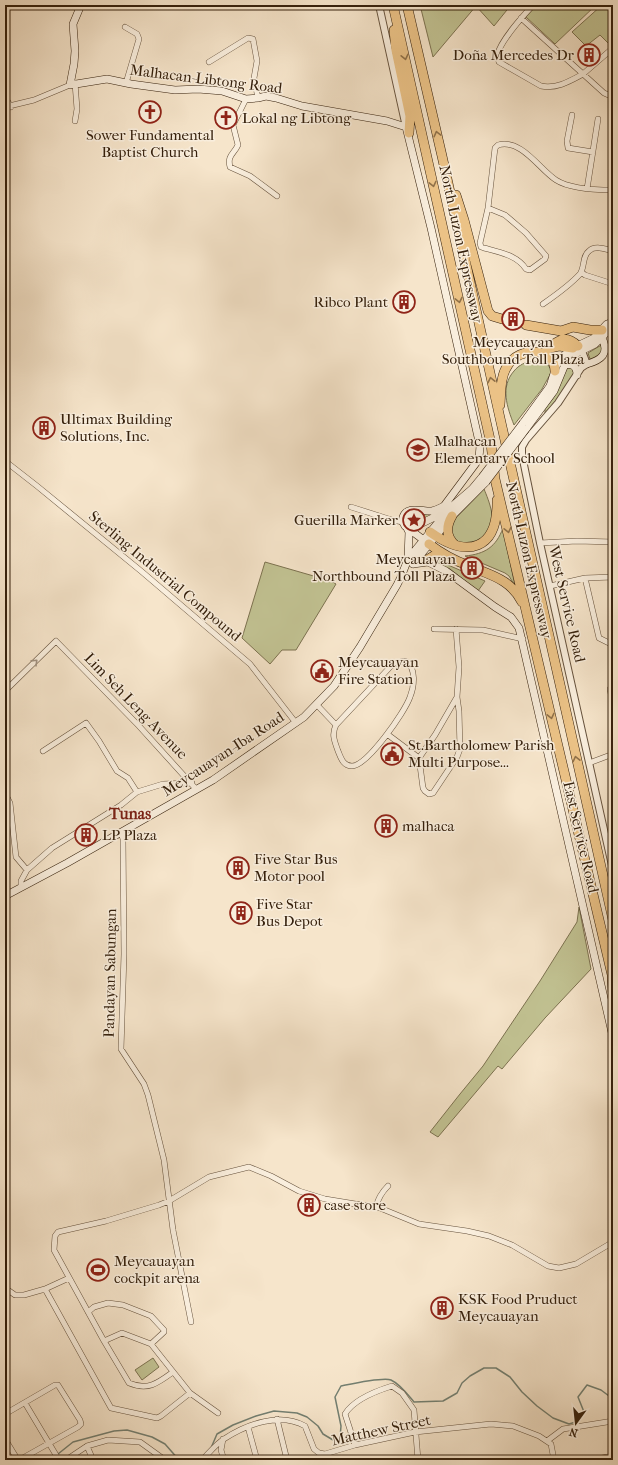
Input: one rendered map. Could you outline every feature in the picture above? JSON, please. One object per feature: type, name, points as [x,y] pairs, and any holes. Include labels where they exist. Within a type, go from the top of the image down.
[{"type":"highway","points":[[393,5],[396,50],[410,116],[408,130]]},
{"type":"highway","name":"North Luzon Expressway","points":[[393,5],[491,444],[495,479],[613,978],[613,993]]},
{"type":"highway","name":"North Luzon Expressway","points":[[407,5],[613,920]]},
{"type":"highway","points":[[442,156],[464,220],[488,311],[492,316],[502,319]]},
{"type":"highway","points":[[526,325],[561,331],[573,327],[593,330],[602,334]]},
{"type":"highway","points":[[567,329],[570,329],[575,335],[578,348]]},
{"type":"highway","points":[[500,418],[502,384],[508,364],[514,358],[529,352],[543,351],[556,342],[564,339],[573,342],[578,348]]},
{"type":"highway","points":[[543,351],[553,360],[555,371]]},
{"type":"highway","points":[[433,534],[456,546],[466,548],[477,546],[485,540],[492,532],[495,521],[497,507],[495,479]]},
{"type":"highway","points":[[451,512],[448,523],[448,532],[451,542],[456,546]]},
{"type":"highway","points":[[426,542],[442,553],[466,565],[495,576],[505,582],[520,599],[527,611]]},
{"type":"highway","points":[[428,559],[442,553]]},
{"type":"main road","points":[[73,84],[75,51],[73,24],[81,5]]},
{"type":"main road","name":"Malhacan-Libtong Road","points":[[73,84],[107,79],[174,90],[198,89],[222,91],[246,99],[266,96],[302,106],[387,121],[408,130]]},
{"type":"main road","points":[[408,130],[480,446],[479,458],[444,506],[440,509],[431,511],[409,510],[404,514],[404,524],[409,532],[411,561],[428,559]]},
{"type":"main road","points":[[525,426],[550,386],[560,360],[602,334],[607,324],[613,322]]},
{"type":"main road","points":[[587,364],[598,360],[603,356],[605,346],[602,334]]},
{"type":"main road","points":[[404,524],[412,528],[437,516],[451,512],[472,489],[484,480],[554,391],[564,365],[578,348]]},
{"type":"main road","points":[[564,365],[570,364],[574,366],[577,369],[577,375]]},
{"type":"main road","name":"Meycauayan-Iba Road","points":[[5,896],[213,780],[296,723],[317,705],[334,686],[365,638],[411,561],[451,512]]},
{"type":"main road","points":[[404,524],[426,542]]},
{"type":"main road","name":"East Service Road","points":[[426,542],[428,559],[452,574],[495,607],[511,617],[518,624],[523,639],[613,1037]]},
{"type":"street","points":[[379,5],[408,130]]},
{"type":"street","points":[[533,5],[522,18],[498,52],[497,56],[500,62],[541,86],[549,88],[559,86],[583,74],[613,48]]},
{"type":"street","points":[[609,5],[613,10]]},
{"type":"street","points":[[522,18],[604,93],[613,97]]},
{"type":"street","points":[[125,27],[137,34],[139,39],[126,83]]},
{"type":"street","points":[[209,62],[248,38],[253,39],[257,61],[254,78],[258,98]]},
{"type":"street","name":"Malhacan-Libtong Road","points":[[5,108],[34,100],[73,84]]},
{"type":"street","points":[[73,84],[77,110],[75,121]]},
{"type":"street","points":[[5,97],[11,106]]},
{"type":"street","points":[[246,99],[233,125],[238,146],[230,156],[229,165],[230,167],[250,176],[277,196]]},
{"type":"street","points":[[572,116],[567,141],[568,148],[593,152]]},
{"type":"street","points":[[587,188],[598,119]]},
{"type":"street","points":[[488,208],[505,215],[526,233],[546,256],[545,259],[528,270],[523,264],[508,254],[481,247],[480,243],[488,208],[495,148],[498,145],[513,146],[529,154],[555,180],[566,185],[613,190]]},
{"type":"street","points":[[543,304],[581,272],[585,255],[589,250],[594,248],[613,251]]},
{"type":"street","points":[[581,272],[585,275],[613,284]]},
{"type":"street","points":[[578,348],[587,364]]},
{"type":"street","name":"West Service Road","points":[[587,364],[583,366],[562,397],[528,437],[522,447],[522,459],[613,870]]},
{"type":"street","name":"Sterling Industrial Compound","points":[[5,461],[38,486],[141,571],[250,664],[296,723]]},
{"type":"street","points":[[351,507],[404,524]]},
{"type":"street","points":[[540,543],[577,541],[613,542]]},
{"type":"street","points":[[550,586],[585,578],[613,577]]},
{"type":"street","points":[[585,578],[599,638],[613,645]]},
{"type":"street","points":[[434,629],[483,630],[523,639]]},
{"type":"street","points":[[456,629],[459,668],[457,697],[460,749],[458,757],[431,795],[424,791],[423,788],[419,758],[435,735],[457,697]]},
{"type":"street","name":"Lim Seh Leng Avenue","points":[[5,690],[56,641],[139,726],[196,789]]},
{"type":"street","points":[[405,661],[409,663],[414,678],[410,698],[388,734],[360,763],[352,766],[347,765],[342,760],[333,736],[333,730],[336,725],[392,666],[405,661]]},
{"type":"street","points":[[612,684],[610,693],[613,705]]},
{"type":"street","points":[[317,705],[336,725]]},
{"type":"street","points":[[43,751],[86,723],[99,740],[117,771],[128,778],[137,792]]},
{"type":"street","points":[[388,734],[419,758]]},
{"type":"street","points":[[589,763],[613,754]]},
{"type":"street","points":[[21,887],[21,881],[27,870],[52,848],[121,805],[137,792],[162,784],[192,783]]},
{"type":"street","points":[[5,793],[10,803],[16,857],[27,870]]},
{"type":"street","name":"Pandayan Sabungan","points":[[121,832],[123,839],[124,954],[120,1049],[144,1084],[148,1095],[164,1160],[169,1201],[191,1322]]},
{"type":"street","points":[[173,1372],[158,1383],[147,1387],[129,1383],[54,1250],[55,1236],[58,1232],[106,1221],[169,1201],[209,1177],[249,1167],[271,1176],[299,1191],[325,1199],[376,1207],[419,1224],[467,1231],[489,1236],[512,1245],[548,1266],[560,1268],[576,1264],[613,1242]]},
{"type":"street","points":[[376,1207],[382,1192],[388,1186]]},
{"type":"street","points":[[5,1288],[15,1295],[24,1295],[45,1289],[69,1278]]},
{"type":"street","points":[[45,1289],[111,1408],[157,1418],[190,1393]]},
{"type":"street","points":[[88,1312],[94,1307],[108,1304],[123,1305],[151,1316],[164,1330],[151,1344]]},
{"type":"street","points":[[104,1341],[122,1333],[151,1344],[190,1393],[218,1413]]},
{"type":"street","points":[[5,1414],[55,1385],[58,1385],[81,1424],[21,1459],[16,1457],[5,1439]]},
{"type":"street","points":[[355,1445],[345,1414],[350,1406],[392,1386],[402,1393],[414,1410],[418,1460]]},
{"type":"street","points":[[25,1403],[59,1460]]},
{"type":"street","points":[[277,1419],[287,1460]]},
{"type":"street","name":"Matthew Street","points":[[202,1460],[223,1439],[248,1427],[277,1419],[297,1421],[305,1426],[314,1449],[319,1453],[324,1454],[355,1445],[416,1432],[491,1424],[513,1426],[539,1436],[547,1441]]},
{"type":"street","points":[[554,1460],[551,1444],[547,1441],[563,1429],[613,1421]]},
{"type":"street","points":[[248,1427],[257,1460]]},
{"type":"street","points":[[223,1439],[221,1450],[224,1460]]},
{"type":"street","points":[[66,1460],[86,1446],[108,1440],[140,1442],[165,1460]]},
{"type":"street","points":[[86,1446],[93,1460]]},
{"type":"street","points":[[564,1460],[613,1456]]},
{"type":"street","points":[[460,1460],[483,1458],[499,1460]]},
{"type":"green space","points":[[420,5],[511,5],[494,26],[476,6],[433,57]]},
{"type":"green space","points":[[537,5],[596,5],[555,44],[526,17]]},
{"type":"green space","points":[[602,5],[605,5],[613,14],[613,46],[612,47],[600,35],[586,46],[572,32]]},
{"type":"green space","points":[[603,344],[602,353],[592,360],[590,359],[588,353]]},
{"type":"green space","points":[[533,361],[548,365],[552,371],[542,389],[514,425],[507,404],[507,384],[510,377],[518,367]]},
{"type":"green space","points":[[569,367],[572,368],[574,374],[559,397],[545,413],[545,409],[554,397],[566,369]]},
{"type":"green space","points":[[484,489],[492,517],[489,533],[477,544],[462,544],[454,539],[451,530],[454,520]]},
{"type":"green space","points":[[412,514],[437,514],[411,525],[408,522],[408,519]]},
{"type":"green space","points":[[503,528],[515,586],[509,576],[505,573],[465,556],[484,551],[489,548],[497,540]]},
{"type":"green space","points":[[436,558],[448,565],[485,581],[478,591],[450,569],[437,563]]},
{"type":"green space","points":[[265,562],[331,581],[336,584],[296,650],[282,650],[270,664],[242,638]]},
{"type":"green space","points":[[579,907],[591,969],[545,1018],[502,1069],[498,1066],[438,1137],[430,1132],[483,1066],[540,981],[577,922]]},
{"type":"green space","points":[[153,1358],[159,1367],[142,1380],[135,1370]]},
{"type":"waterway","points":[[5,20],[8,5]]},
{"type":"waterway","points":[[211,1448],[217,1434],[233,1425],[274,1411],[297,1413],[307,1417],[318,1426],[323,1434],[333,1440],[340,1438],[341,1426],[335,1397],[341,1386],[374,1380],[391,1380],[398,1384],[414,1402],[443,1401],[457,1393],[462,1383],[470,1376],[484,1368],[496,1368],[510,1377],[522,1392],[537,1406],[553,1418],[569,1424],[579,1421],[584,1412],[578,1397],[587,1385],[601,1390],[613,1399]]},
{"type":"waterway","points":[[58,1454],[73,1442],[114,1431],[127,1430],[152,1437],[165,1444],[179,1460]]},
{"type":"waterway","points":[[49,1460],[54,1457]]},
{"type":"tunnel","points":[[502,319],[526,325]]},
{"type":"place","name":"Doña Mercedes Dr","points":[[589,55]]},
{"type":"place","name":"Sower Fundamental Baptist Church","points":[[150,112]]},
{"type":"place","name":"Lokal ng Libtong","points":[[226,118]]},
{"type":"place","name":"Ribco Plant","points":[[404,302]]},
{"type":"place","name":"Meycauayan Southbound Toll Plaza","points":[[513,319]]},
{"type":"place","name":"Ultimax Building Solutions, Inc.","points":[[44,428]]},
{"type":"place","name":"Malhacan Elementary School","points":[[418,450]]},
{"type":"place","name":"Guerilla Marker","points":[[414,520]]},
{"type":"place","name":"Meycauayan Northbound Toll Plaza","points":[[472,568]]},
{"type":"place","name":"Meycauayan Fire Station","points":[[322,671]]},
{"type":"place","name":"St.Bartholomew Parish Multi Purpose...","points":[[392,754]]},
{"type":"place","name":"malhaca","points":[[386,826]]},
{"type":"place","name":"LP Plaza","points":[[86,835]]},
{"type":"place","name":"Five Star Bus Motor pool","points":[[238,868]]},
{"type":"place","name":"Five Star Bus Depot","points":[[241,913]]},
{"type":"place","name":"case store","points":[[309,1205]]},
{"type":"place","name":"Meycauayan cockpit arena","points":[[98,1270]]},
{"type":"place","name":"KSK Food Pruduct Meycauayan","points":[[442,1308]]},
{"type":"district","name":"Tunas","points":[[130,813]]}]
